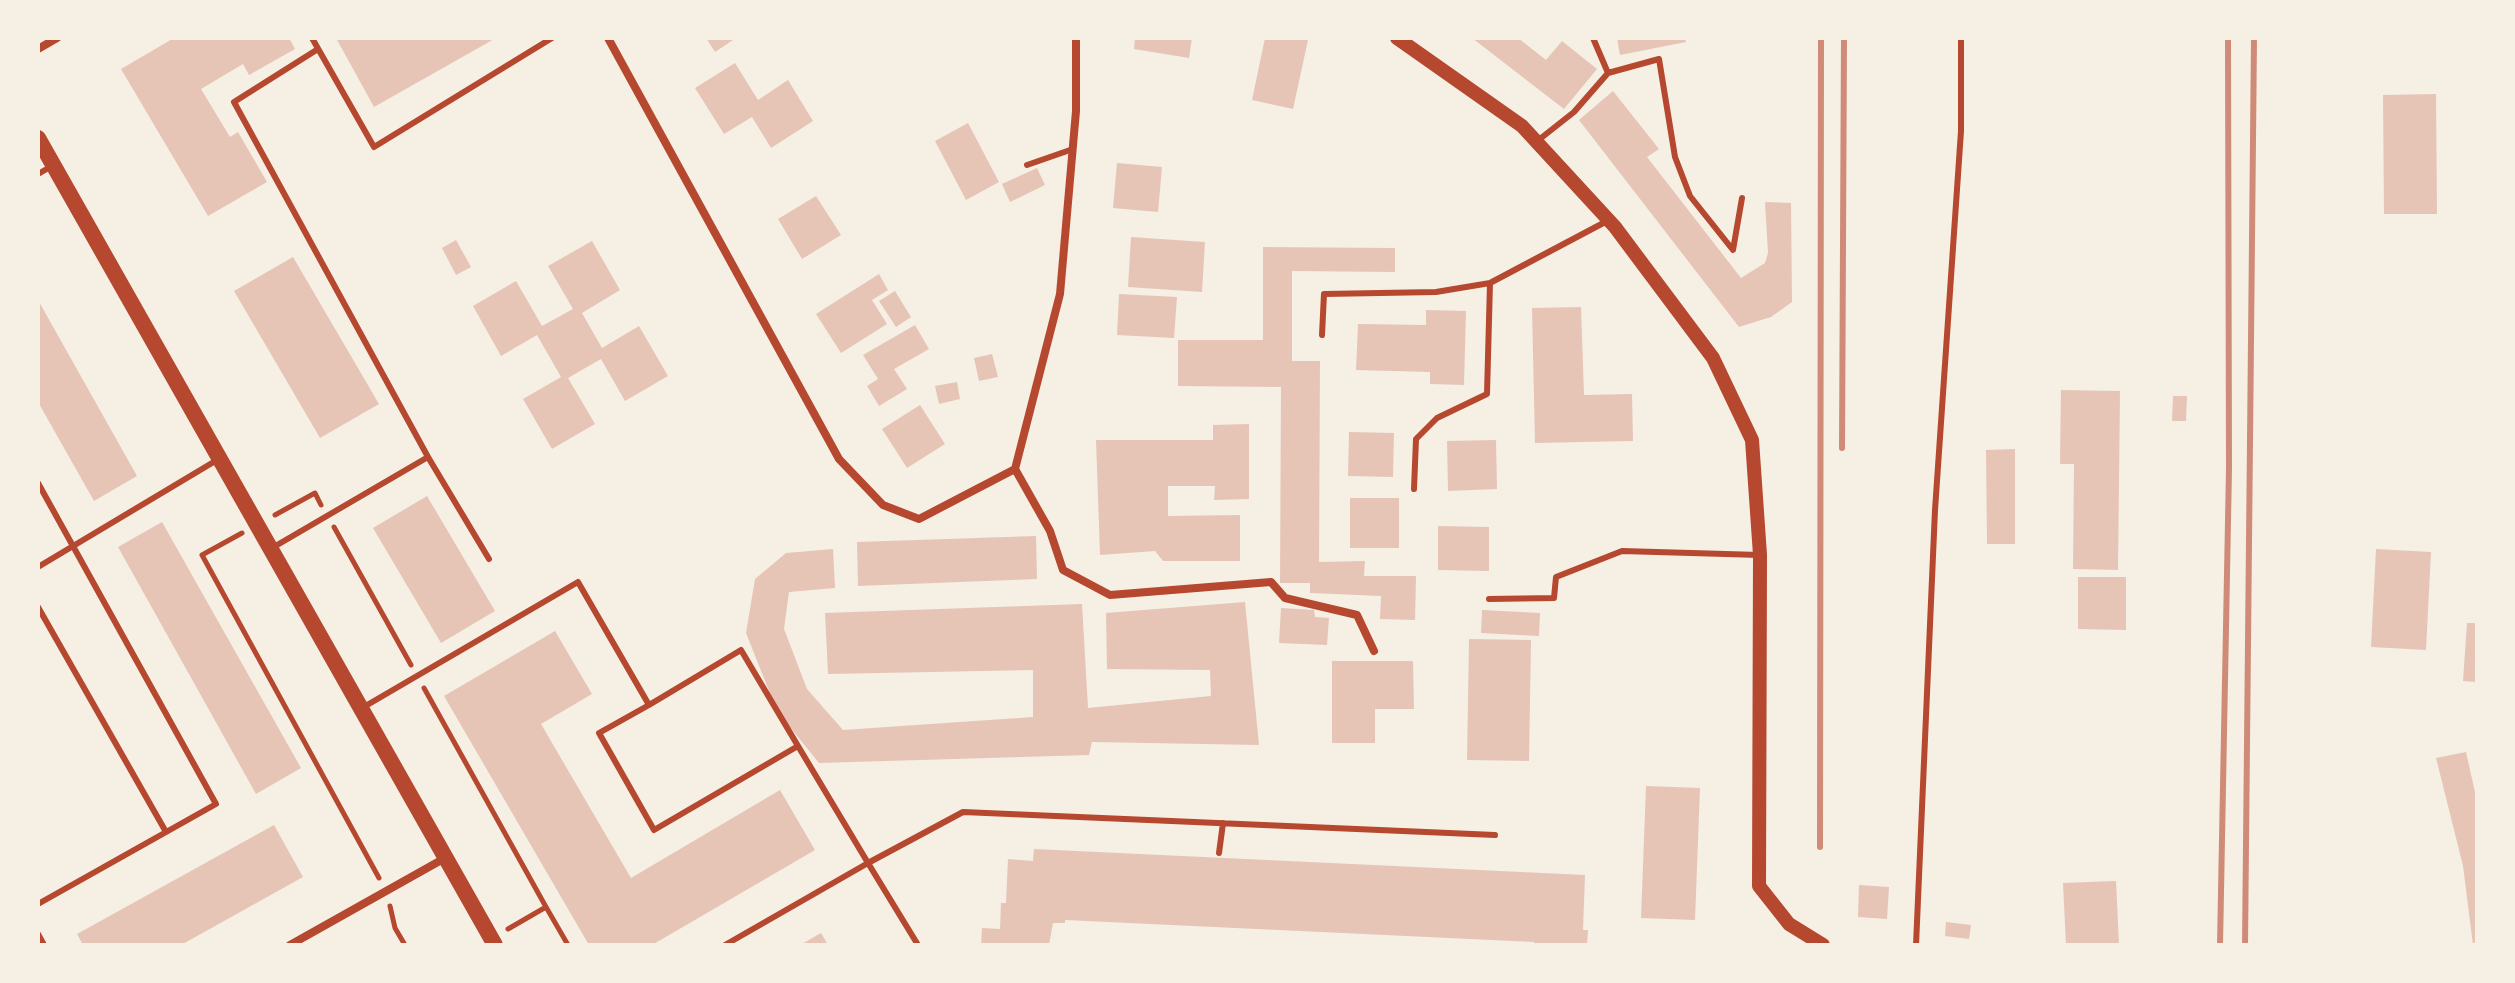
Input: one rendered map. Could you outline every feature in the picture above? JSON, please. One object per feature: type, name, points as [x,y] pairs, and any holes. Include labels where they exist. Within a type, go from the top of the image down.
[{"type":"main road","points":[[38,138],[493,942]]},
{"type":"street","points":[[38,49],[57,38]]},
{"type":"street","points":[[608,38],[839,459],[883,505],[919,519],[1015,469]]},
{"type":"street","points":[[1076,38],[1073,149],[1060,294],[1015,469],[1050,531],[1063,570],[1110,595],[1271,582],[1285,598],[1357,615],[1374,651]]},
{"type":"street","points":[[1397,38],[1522,126],[1609,220],[1713,358],[1752,440],[1760,555],[1759,886],[1789,924],[1823,945]]},
{"type":"street","points":[[290,945],[446,857]]},
{"type":"lane","points":[[312,38],[374,147],[552,38]]},
{"type":"lane","points":[[1593,38],[1608,73]]},
{"type":"lane","points":[[1916,945],[1935,510],[1961,131],[1961,38]]},
{"type":"lane","points":[[318,49],[234,102],[428,457],[489,559]]},
{"type":"lane","points":[[1536,142],[1574,112],[1608,73],[1659,59],[1675,157],[1690,196],[1733,250],[1742,198]]},
{"type":"lane","points":[[1027,165],[1073,149]]},
{"type":"lane","points":[[38,174],[54,165]]},
{"type":"lane","points":[[1322,335],[1324,294],[1436,292],[1490,283],[1609,220]]},
{"type":"lane","points":[[1414,489],[1416,439],[1437,418],[1487,394],[1490,283]]},
{"type":"lane","points":[[272,548],[428,457]]},
{"type":"lane","points":[[38,567],[221,458]]},
{"type":"lane","points":[[38,483],[216,804],[38,904]]},
{"type":"lane","points":[[1489,599],[1554,598],[1556,577],[1622,551],[1760,555]]},
{"type":"lane","points":[[362,708],[578,582],[649,705]]},
{"type":"lane","points":[[38,607],[166,832]]},
{"type":"lane","points":[[798,746],[654,830],[599,733],[741,650],[918,945]]},
{"type":"lane","points":[[725,945],[963,812],[1495,835]]},
{"type":"lane","points":[[1219,853],[1223,823]]},
{"type":"lane","points":[[38,934],[44,945]]},
{"type":"path","points":[[405,945],[395,928],[386,891],[202,555],[315,493],[568,945]]},
{"type":"path","points":[[493,942],[546,907]]},
{"type":"building","points":[[174,38],[289,38],[295,49],[249,75],[243,64],[201,89],[230,137],[238,132],[267,182],[208,216],[121,69]]},
{"type":"building","points":[[336,38],[496,38],[374,107]]},
{"type":"building","points":[[706,38],[736,38],[715,52]]},
{"type":"building","points":[[1135,38],[1192,38],[1189,58],[1134,49]]},
{"type":"building","points":[[1265,38],[1308,40],[1293,109],[1252,100]]},
{"type":"building","points":[[1472,38],[1518,38],[1546,60],[1562,41],[1597,69],[1564,109]]},
{"type":"building","points":[[1617,38],[1685,38],[1686,42],[1620,55]]},
{"type":"building","points":[[735,63],[758,100],[788,80],[813,121],[771,148],[752,117],[724,134],[695,88]]},
{"type":"building","points":[[1613,91],[1659,149],[1647,157],[1741,278],[1765,263],[1768,253],[1765,202],[1791,203],[1792,302],[1771,317],[1739,327],[1579,120]]},
{"type":"building","points":[[2436,94],[2437,214],[2384,214],[2383,95]]},
{"type":"building","points":[[968,123],[999,182],[966,200],[935,141]]},
{"type":"building","points":[[1117,163],[1162,167],[1158,212],[1113,208]]},
{"type":"building","points":[[1037,168],[1045,185],[1010,202],[1002,184]]},
{"type":"building","points":[[816,196],[841,235],[802,259],[778,219]]},
{"type":"building","points":[[1131,237],[1205,242],[1202,292],[1128,287]]},
{"type":"building","points":[[456,240],[471,267],[456,275],[442,248]]},
{"type":"building","points":[[592,241],[620,290],[582,313],[602,348],[639,326],[668,376],[625,401],[601,359],[568,378],[595,424],[552,449],[523,399],[561,377],[537,335],[501,356],[473,306],[516,281],[542,326],[573,309],[548,266]]},
{"type":"building","points":[[1263,247],[1395,248],[1395,272],[1292,271],[1292,361],[1320,361],[1319,562],[1365,561],[1364,576],[1416,576],[1415,620],[1380,619],[1381,596],[1310,593],[1310,583],[1280,583],[1281,387],[1178,386],[1178,340],[1263,340]]},
{"type":"building","points":[[293,257],[379,404],[320,438],[234,291]]},
{"type":"building","points":[[879,274],[888,290],[872,300],[887,324],[841,353],[816,314]]},
{"type":"building","points":[[895,291],[911,317],[896,327],[879,301]]},
{"type":"building","points":[[1119,294],[1177,297],[1174,338],[1117,335]]},
{"type":"building","points":[[38,300],[137,476],[94,501],[38,402]]},
{"type":"building","points":[[1581,307],[1584,395],[1632,394],[1633,441],[1535,443],[1532,308]]},
{"type":"building","points":[[1426,310],[1466,311],[1464,385],[1430,384],[1430,372],[1356,370],[1358,324],[1426,325]]},
{"type":"building","points":[[915,325],[929,349],[894,369],[907,389],[879,406],[867,386],[878,379],[863,355]]},
{"type":"building","points":[[992,354],[998,377],[979,381],[974,358]]},
{"type":"building","points":[[957,382],[960,399],[939,404],[935,386]]},
{"type":"building","points":[[2061,390],[2120,391],[2118,570],[2073,569],[2074,464],[2060,464]]},
{"type":"building","points":[[2173,396],[2187,396],[2186,421],[2172,421]]},
{"type":"building","points":[[920,405],[945,444],[907,468],[882,429]]},
{"type":"building","points":[[1249,424],[1249,499],[1214,500],[1215,486],[1168,486],[1168,516],[1240,515],[1240,561],[1163,561],[1155,551],[1100,555],[1096,440],[1213,440],[1213,425]]},
{"type":"building","points":[[1349,432],[1394,433],[1393,477],[1348,476]]},
{"type":"building","points":[[1496,440],[1497,489],[1448,491],[1447,441]]},
{"type":"building","points":[[2015,449],[2015,544],[1987,544],[1986,450]]},
{"type":"building","points":[[427,496],[495,611],[441,643],[373,528]]},
{"type":"building","points":[[1350,498],[1399,498],[1399,548],[1350,548]]},
{"type":"building","points":[[162,522],[301,768],[256,794],[118,547]]},
{"type":"building","points":[[1438,526],[1489,527],[1489,571],[1438,570]]},
{"type":"building","points":[[1036,536],[1037,579],[858,586],[857,542]]},
{"type":"building","points":[[833,549],[835,588],[789,592],[784,629],[807,689],[843,730],[1033,717],[1033,670],[828,674],[825,613],[1082,604],[1088,708],[1211,696],[1210,670],[1107,669],[1106,613],[1245,602],[1259,745],[1092,742],[1089,755],[819,763],[777,711],[746,633],[755,579],[786,553]]},
{"type":"building","points":[[2376,549],[2431,552],[2426,650],[2371,647]]},
{"type":"building","points":[[2078,577],[2126,577],[2126,630],[2078,629]]},
{"type":"building","points":[[1281,608],[1314,610],[1315,617],[1329,618],[1327,645],[1279,643]]},
{"type":"building","points":[[1482,610],[1540,613],[1539,636],[1481,633]]},
{"type":"building","points":[[2467,623],[2477,623],[2477,682],[2463,681]]},
{"type":"building","points":[[555,631],[592,694],[541,724],[631,878],[780,790],[815,850],[652,945],[589,945],[444,696]]},
{"type":"building","points":[[1469,639],[1531,640],[1529,761],[1467,760]]},
{"type":"building","points":[[1332,661],[1413,661],[1414,709],[1375,709],[1375,743],[1332,743]]},
{"type":"building","points":[[2466,752],[2477,801],[2477,945],[2473,945],[2463,866],[2436,758]]},
{"type":"building","points":[[1646,786],[1700,788],[1695,920],[1641,918]]},
{"type":"building","points":[[274,825],[303,877],[181,945],[83,945],[77,934]]},
{"type":"building","points":[[1034,849],[1585,875],[1583,930],[1588,930],[1587,945],[1534,945],[1534,942],[1065,920],[1065,923],[1053,923],[1049,945],[981,945],[982,928],[1000,929],[1001,903],[1006,903],[1008,859],[1033,861]]},
{"type":"building","points":[[2116,881],[2119,945],[2066,945],[2063,883]]},
{"type":"building","points":[[1859,885],[1889,887],[1887,919],[1858,917]]},
{"type":"building","points":[[1946,922],[1971,925],[1969,939],[1945,936]]},
{"type":"building","points":[[821,933],[828,945],[800,945]]},
{"type":"railway","points":[[1820,847],[1821,38]]},
{"type":"railway","points":[[1842,448],[1844,38]]},
{"type":"railway","points":[[2220,945],[2229,468],[2228,38]]},
{"type":"railway","points":[[2245,945],[2254,38]]}]
